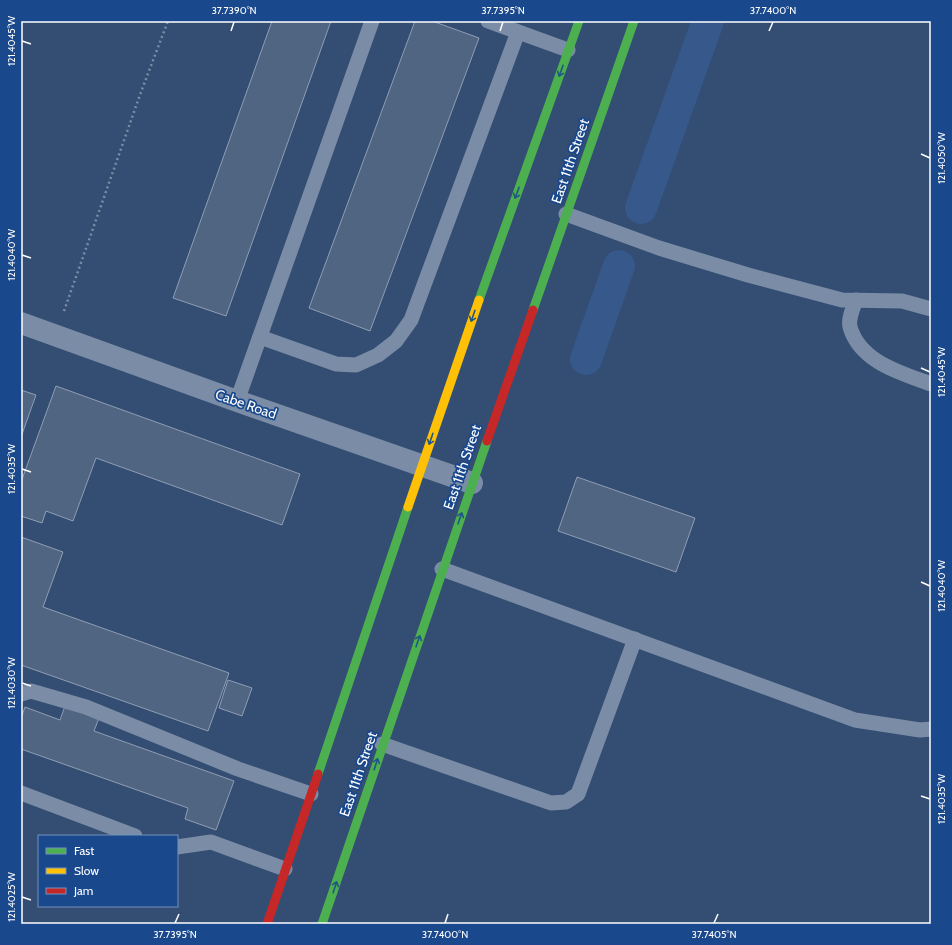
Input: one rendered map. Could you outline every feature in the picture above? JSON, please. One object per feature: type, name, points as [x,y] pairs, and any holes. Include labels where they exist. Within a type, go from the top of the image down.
[{"type":"main road","points":[[267,924],[482,292],[579,21]]},
{"type":"main road","name":"East 11th Street","points":[[322,924],[442,569],[634,21]]},
{"type":"street","name":"Cabe Road","points":[[21,323],[237,401],[472,483]]},
{"type":"lane","points":[[237,401],[372,21]]},
{"type":"lane","points":[[488,21],[568,50]]},
{"type":"lane","points":[[260,337],[336,364],[356,365],[378,355],[396,341],[411,320],[518,32]]},
{"type":"lane","points":[[566,214],[659,248],[748,275],[842,300],[902,301],[931,309]]},
{"type":"lane","points":[[856,300],[852,310],[850,326],[858,344],[876,361],[931,384]]},
{"type":"lane","points":[[442,569],[635,638],[855,720],[920,730],[931,730]]},
{"type":"lane","points":[[382,744],[551,803],[566,802],[578,794],[635,638]]},
{"type":"lane","points":[[21,694],[31,691],[86,708],[238,769],[311,794]]},
{"type":"lane","points":[[21,793],[132,835]]},
{"type":"lane","points":[[178,847],[211,842],[285,869]]},
{"type":"path","points":[[55,336],[138,100],[168,21]]},
{"type":"building","points":[[272,21],[331,21],[226,316],[173,298]]},
{"type":"building","points":[[415,21],[432,21],[479,38],[370,331],[309,308]]},
{"type":"building","points":[[56,386],[300,474],[282,525],[96,458],[73,521],[46,511],[42,523],[21,516],[21,482]]},
{"type":"building","points":[[21,390],[36,395],[21,437]]},
{"type":"building","points":[[577,477],[695,518],[676,572],[558,531]]},
{"type":"building","points":[[21,537],[63,552],[43,607],[229,673],[208,731],[21,665]]},
{"type":"building","points":[[228,680],[252,688],[242,716],[219,708]]},
{"type":"building","points":[[65,706],[99,718],[94,731],[234,781],[216,830],[185,819],[188,808],[21,749],[21,718],[25,707],[60,720]]},
{"type":"waterway","points":[[641,208],[708,21]]},
{"type":"waterway","points":[[586,359],[619,266]]},
{"type":"traffic: fast","points":[[479,300],[579,21]]},
{"type":"traffic: fast","points":[[533,310],[634,21]]},
{"type":"traffic: fast","points":[[322,924],[487,441]]},
{"type":"traffic: fast","points":[[318,774],[408,507]]},
{"type":"traffic: slow","points":[[408,507],[479,300]]},
{"type":"traffic: jam","points":[[487,441],[533,310]]},
{"type":"traffic: jam","points":[[267,924],[318,774]]}]
